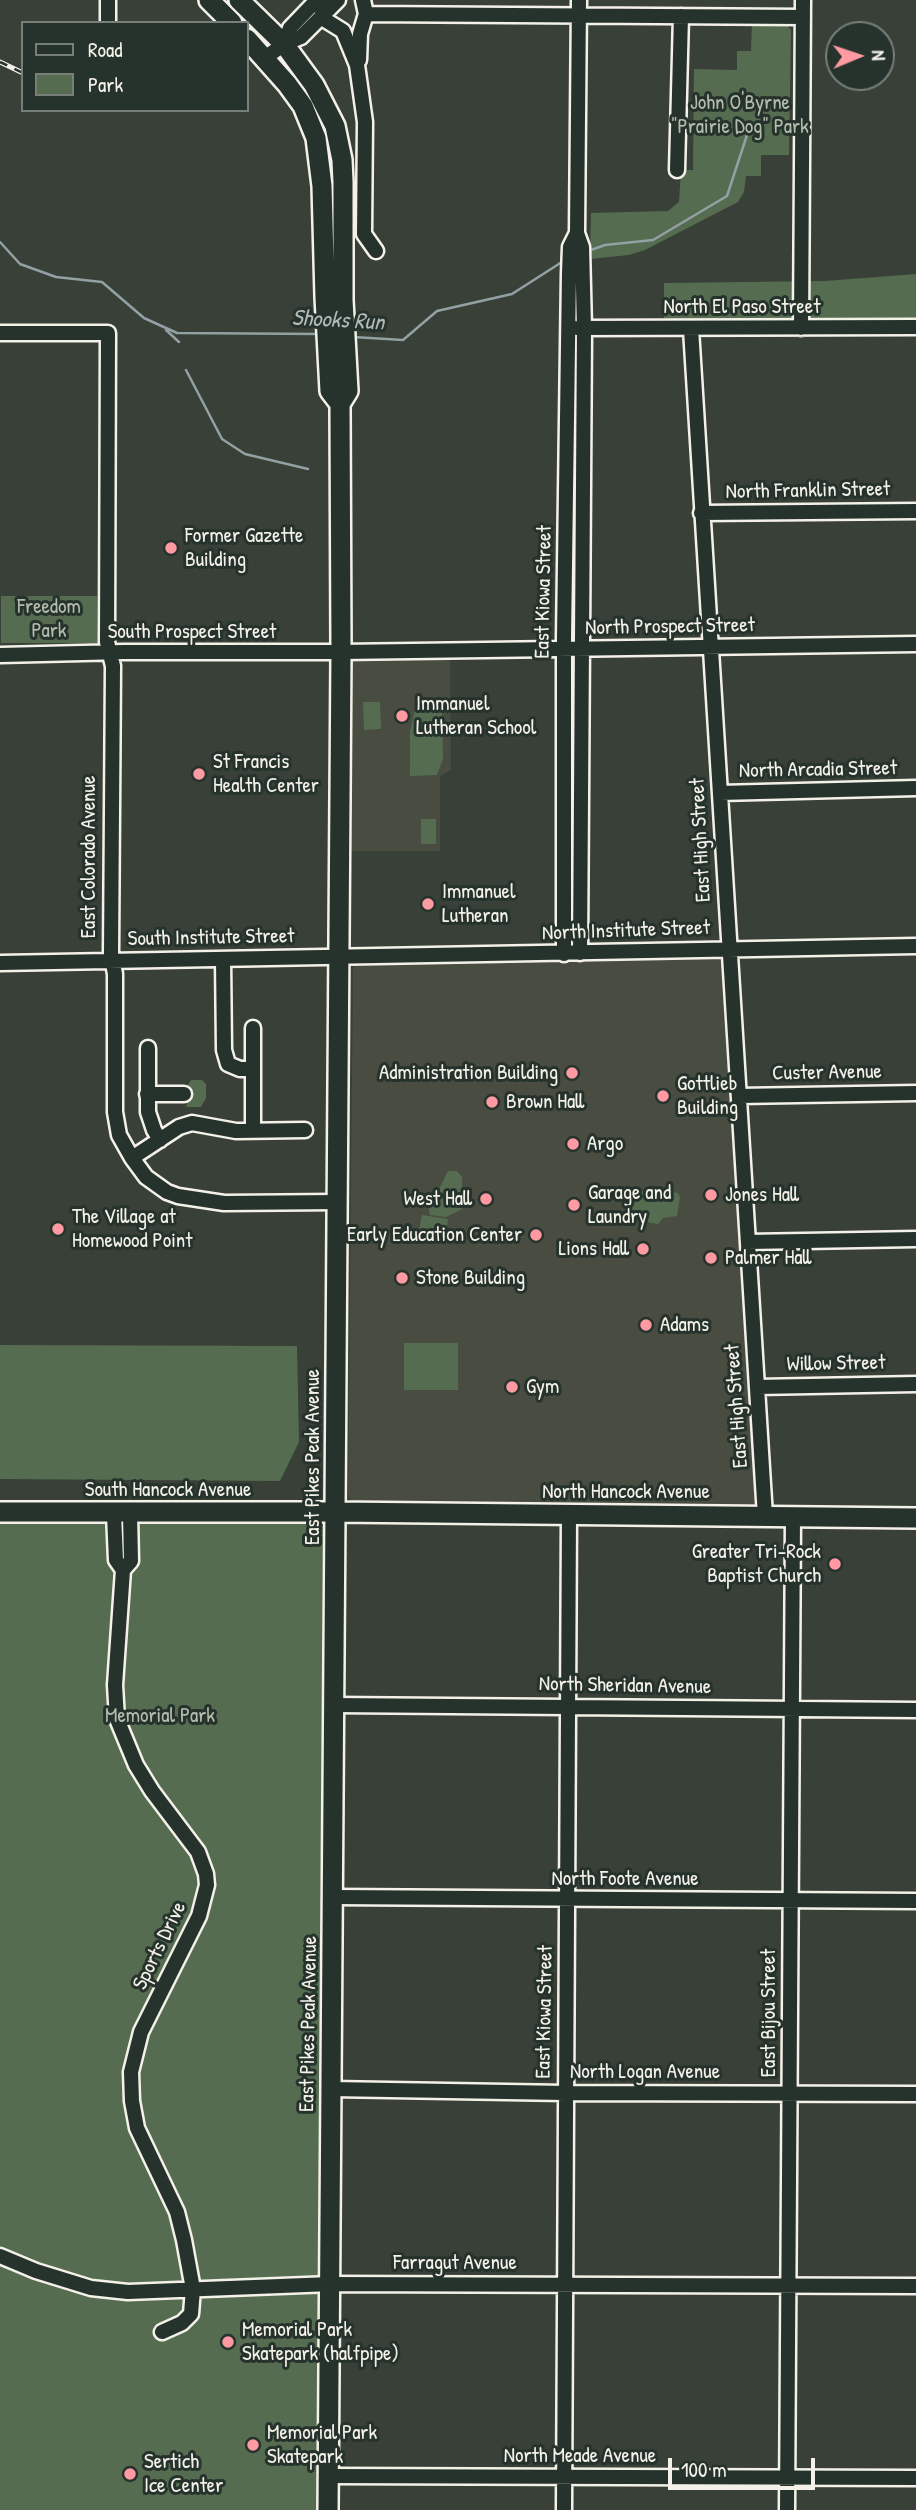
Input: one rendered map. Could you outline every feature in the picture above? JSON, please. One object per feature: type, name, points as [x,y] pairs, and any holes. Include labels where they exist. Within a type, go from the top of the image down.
[{"type":"main road","points":[[209,0],[230,21]]},
{"type":"main road","points":[[239,0],[284,44]]},
{"type":"main road","points":[[248,40],[265,58]]},
{"type":"main road","name":"East Pikes Peak Avenue","points":[[284,44],[319,93],[329,111],[339,140],[343,182],[334,298]]},
{"type":"main road","name":"East Pikes Peak Avenue","points":[[265,58],[303,106],[316,138],[334,298],[338,370],[348,391],[340,404],[334,1897],[328,2510]]},
{"type":"main road","name":"South Hancock Avenue","points":[[0,1512],[335,1513]]},
{"type":"main road","name":"North Hancock Avenue","points":[[335,1513],[916,1518]]},
{"type":"street","points":[[108,0],[108,21]]},
{"type":"street","points":[[284,44],[290,28],[320,0]]},
{"type":"street","points":[[320,0],[322,18]]},
{"type":"street","points":[[265,58],[284,44],[301,37],[338,0]]},
{"type":"street","name":"East Kiowa Street","points":[[579,0],[577,233],[582,247],[584,328],[580,953]]},
{"type":"street","points":[[801,328],[803,0]]},
{"type":"street","points":[[343,31],[355,27],[364,11]]},
{"type":"street","points":[[364,11],[803,17]]},
{"type":"street","points":[[357,65],[360,59],[364,11]]},
{"type":"street","points":[[677,170],[681,16]]},
{"type":"street","points":[[322,18],[343,31],[357,65],[365,121],[364,234],[376,251]]},
{"type":"street","name":"East Kiowa Street","points":[[564,954],[564,649],[569,273],[570,247],[577,233]]},
{"type":"street","name":"North El Paso Street","points":[[569,328],[916,327]]},
{"type":"street","name":"East High Street","points":[[691,329],[765,1516]]},
{"type":"street","name":"East Colorado Avenue","points":[[0,333],[108,332],[107,642],[113,665],[111,953],[114,961],[115,1112],[119,1135],[146,1177],[167,1192],[191,1200],[224,1203],[337,1202]]},
{"type":"street","name":"North Franklin Street","points":[[701,513],[916,511]]},
{"type":"street","name":"North Prospect Street","points":[[341,652],[916,644]]},
{"type":"street","name":"South Prospect Street","points":[[0,655],[341,652]]},
{"type":"street","name":"North Arcadia Street","points":[[720,793],[916,788]]},
{"type":"street","name":"North Institute Street","points":[[338,957],[916,946]]},
{"type":"street","name":"South Institute Street","points":[[0,963],[338,957]]},
{"type":"street","points":[[223,959],[226,1057],[228,1064],[240,1069],[253,1069]]},
{"type":"street","points":[[253,1028],[253,1130]]},
{"type":"street","points":[[148,1048],[147,1094],[151,1122],[160,1140]]},
{"type":"street","name":"Custer Avenue","points":[[739,1096],[916,1093]]},
{"type":"street","points":[[147,1094],[184,1094]]},
{"type":"street","points":[[132,1158],[179,1127],[192,1124],[202,1123],[229,1130],[306,1130]]},
{"type":"street","points":[[748,1242],[916,1239]]},
{"type":"street","name":"Willow Street","points":[[758,1387],[916,1384]]},
{"type":"street","name":"Sports Drive","points":[[122,1514],[131,1561],[123,1570],[115,1685],[117,1719],[136,1765],[198,1852],[206,1874],[203,1906],[141,2032],[131,2087],[137,2128],[171,2198],[181,2227],[193,2288],[193,2308],[188,2319],[162,2332]]},
{"type":"street","name":"East Kiowa Street","points":[[564,2510],[569,1515]]},
{"type":"street","name":"East Bijou Street","points":[[787,2510],[793,1516]]},
{"type":"street","name":"North Sheridan Avenue","points":[[334,1705],[916,1710]]},
{"type":"street","name":"North Foote Avenue","points":[[334,1897],[916,1901]]},
{"type":"street","name":"North Logan Avenue","points":[[331,2089],[916,2094]]},
{"type":"street","name":"Farragut Avenue","points":[[0,2256],[36,2271],[91,2288],[128,2292],[331,2284],[916,2286]]},
{"type":"street","name":"North Meade Avenue","points":[[329,2476],[916,2478]]},
{"type":"shaded area","name":"Immanuel Lutheran School","points":[[356,658],[450,658],[451,770],[440,776],[440,851],[351,851],[353,662]]},
{"type":"shaded area","points":[[717,957],[723,962],[757,1502],[753,1505],[358,1503],[351,1500],[348,1495],[353,968],[357,965]]},
{"type":"green space","name":"John O'Byrne \"Prairie Dog\" Park","points":[[752,21],[784,22],[791,30],[789,155],[761,155],[761,176],[746,176],[744,192],[738,202],[645,250],[629,255],[590,259],[591,213],[668,211],[679,202],[681,170],[693,170],[694,69],[737,70],[737,51],[751,51]]},
{"type":"green space","points":[[916,274],[916,320],[664,322],[664,283],[825,281]]},
{"type":"green space","name":"Freedom Park","points":[[1,596],[97,596],[98,643],[1,643]]},
{"type":"green space","points":[[363,702],[380,702],[381,729],[364,730]]},
{"type":"green space","points":[[415,709],[442,709],[443,759],[437,775],[410,776],[410,731]]},
{"type":"green space","points":[[421,819],[436,819],[436,844],[421,844]]},
{"type":"green space","points":[[191,1080],[202,1080],[206,1084],[206,1098],[201,1107],[186,1107],[190,1097],[188,1085]]},
{"type":"green space","points":[[448,1171],[457,1171],[462,1177],[462,1209],[446,1217],[430,1215],[429,1209]]},
{"type":"green space","points":[[647,1187],[678,1193],[680,1197],[677,1216],[663,1218],[658,1224],[646,1222],[645,1219],[630,1219],[630,1191],[646,1191]]},
{"type":"green space","points":[[422,1215],[448,1219],[446,1234],[419,1231]]},
{"type":"green space","points":[[404,1343],[458,1343],[458,1390],[404,1390]]},
{"type":"green space","points":[[0,1345],[297,1346],[299,1442],[280,1481],[0,1479]]},
{"type":"green space","name":"Memorial Park","points":[[0,1522],[319,1523],[323,1527],[317,2510],[0,2510]]},
{"type":"waterway","name":"Shooks Run","points":[[588,251],[605,245],[653,240],[727,196],[747,135]]},
{"type":"waterway","name":"Shooks Run","points":[[0,242],[20,264],[56,277],[102,282],[144,318],[177,333],[319,334]]},
{"type":"waterway","name":"Shooks Run","points":[[353,337],[403,340],[437,311],[512,294],[565,260]]},
{"type":"waterway","points":[[166,330],[179,342]]},
{"type":"waterway","points":[[186,370],[222,439],[245,454],[308,469]]},
{"type":"railway","points":[[0,62],[21,72]]},
{"type":"place","name":"Former Gazette Building","points":[[171,548]]},
{"type":"place","name":"Immanuel Lutheran School","points":[[402,716]]},
{"type":"place","name":"St Francis Health Center","points":[[199,774]]},
{"type":"place","name":"Immanuel Lutheran","points":[[428,904]]},
{"type":"place","name":"Administration Building","points":[[572,1073]]},
{"type":"place","name":"Gottlieb Building","points":[[663,1096]]},
{"type":"place","name":"Brown Hall","points":[[492,1102]]},
{"type":"place","name":"Argo","points":[[573,1144]]},
{"type":"place","name":"Jones Hall","points":[[711,1195]]},
{"type":"place","name":"West Hall","points":[[486,1199]]},
{"type":"place","name":"Garage and Laundry","points":[[574,1205]]},
{"type":"place","name":"The Village at Homewood Point","points":[[58,1229]]},
{"type":"place","name":"Early Education Center","points":[[536,1235]]},
{"type":"place","name":"Lions Hall","points":[[643,1249]]},
{"type":"place","name":"Palmer Hall","points":[[711,1258]]},
{"type":"place","name":"Stone Building","points":[[402,1278]]},
{"type":"place","name":"Adams","points":[[646,1325]]},
{"type":"place","name":"Gym","points":[[512,1387]]},
{"type":"place","name":"Greater Tri-Rock Baptist Church","points":[[835,1564]]},
{"type":"place","name":"Memorial Park Skatepark (halfpipe)","points":[[228,2342]]},
{"type":"place","name":"Memorial Park Skatepark","points":[[253,2445]]},
{"type":"place","name":"Sertich Ice Center","points":[[130,2474]]}]
